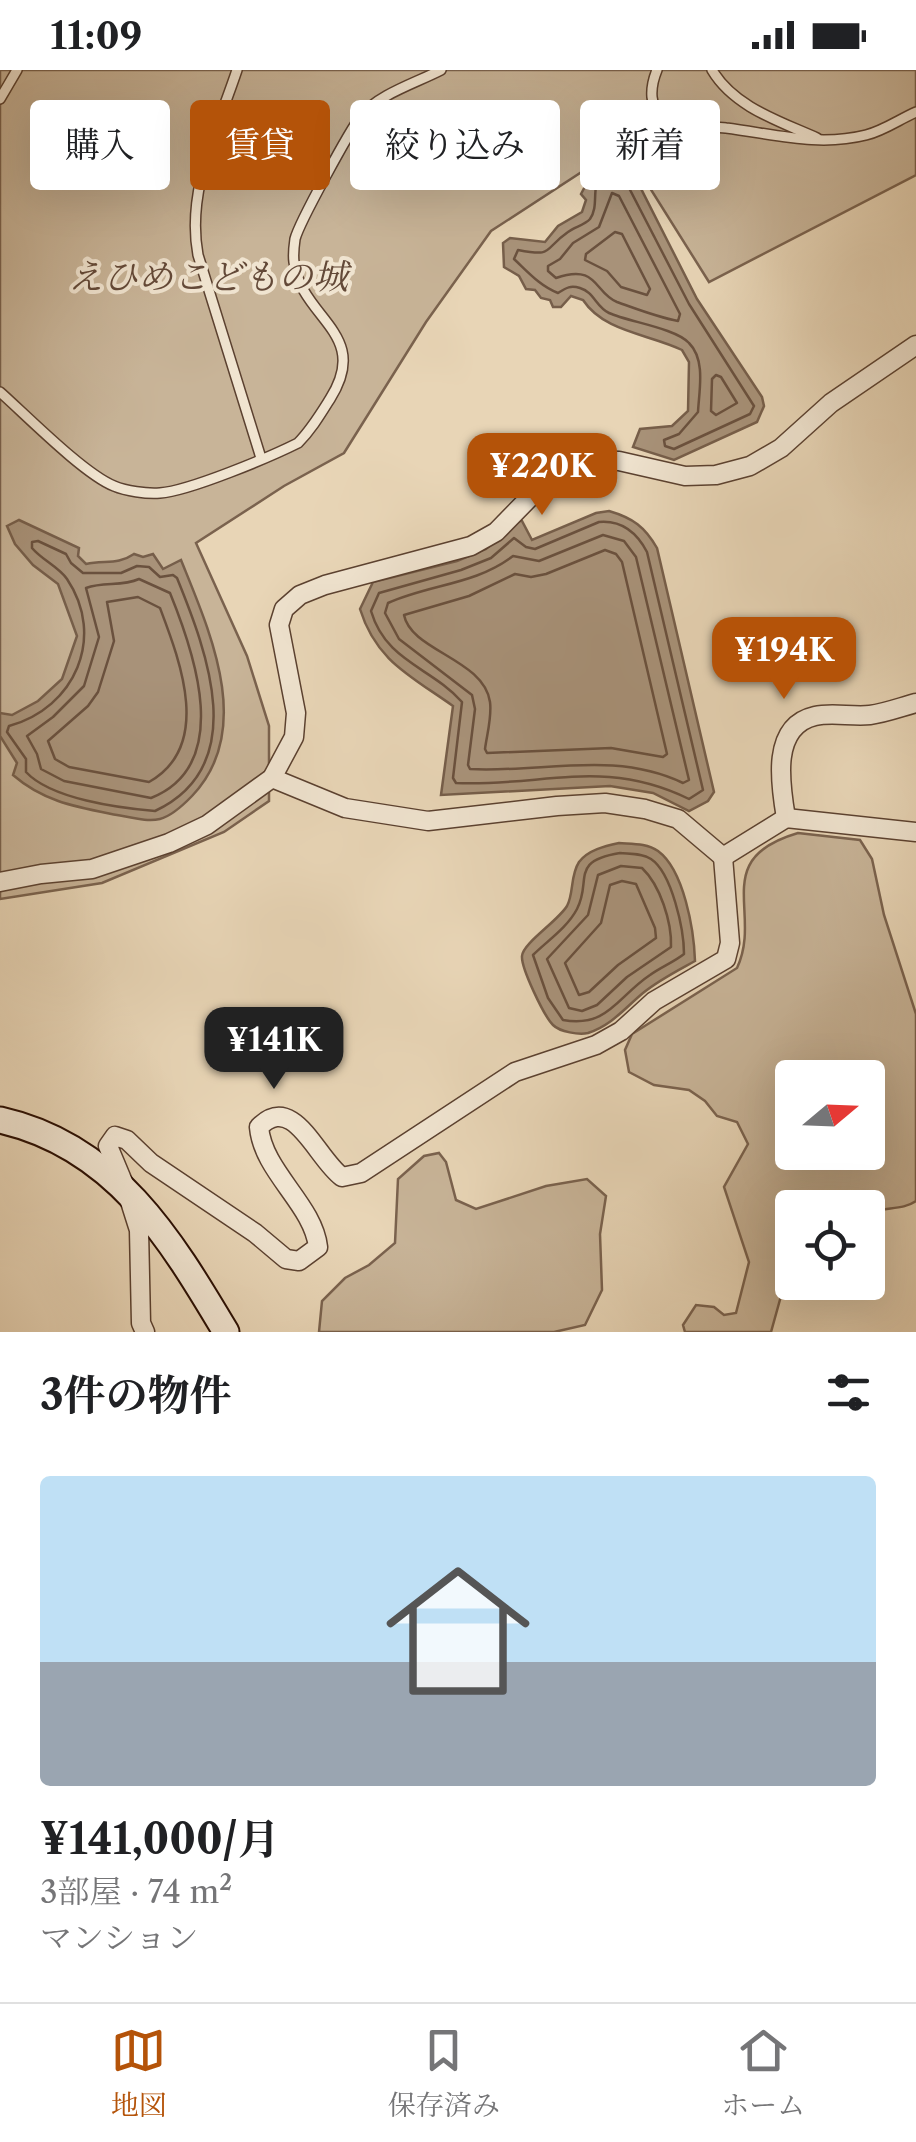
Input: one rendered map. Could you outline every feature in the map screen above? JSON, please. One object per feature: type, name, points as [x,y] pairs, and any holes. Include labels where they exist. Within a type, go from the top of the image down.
[{"type":"street","points":[[0,882],[92,869],[169,843],[207,826],[272,778],[294,737],[296,713],[279,625],[284,609],[300,595],[471,546],[496,532],[550,480],[588,460],[619,460],[685,476],[716,475],[750,466],[782,448],[831,404],[916,345]]},
{"type":"street","points":[[786,818],[780,786],[785,737],[796,722],[818,716],[871,715],[916,703]]},
{"type":"street","points":[[145,1332],[139,1230],[108,1146],[115,1136],[127,1140],[151,1163],[256,1233],[286,1260],[299,1261],[318,1247],[316,1231],[261,1142],[260,1126],[270,1116],[283,1115],[296,1122],[330,1168],[342,1176],[360,1173],[515,1072],[596,1046],[621,1031],[654,1001],[726,958],[730,943],[722,857],[678,820],[645,809],[604,804],[428,821],[345,808],[272,778]]},
{"type":"street","points":[[722,857],[786,818],[916,832]]},
{"type":"street","points":[[0,1120],[25,1126],[74,1150],[126,1189],[174,1245],[226,1332]]},
{"type":"lane","points":[[0,99],[17,70]]},
{"type":"lane","points":[[237,70],[198,186],[193,227],[198,255],[262,458]]},
{"type":"lane","points":[[0,392],[91,472],[113,486],[160,493],[298,443],[343,379],[344,359],[337,336],[299,284],[293,259],[296,236],[362,116],[380,101],[441,70]]},
{"type":"lane","points":[[657,70],[651,92],[654,105],[658,113],[674,124],[824,141],[869,135],[916,112]]},
{"type":"lane","points":[[712,70],[722,86],[757,111],[824,141]]},
{"type":"green space","name":"えひめこどもの城","points":[[0,70],[916,70],[916,175],[709,282],[651,190],[720,190],[720,100],[580,100],[580,173],[560,186],[560,100],[350,100],[350,190],[554,190],[491,231],[426,322],[344,453],[196,543],[247,656],[269,726],[269,801],[224,832],[102,883],[0,899]]},
{"type":"green space","points":[[798,833],[860,840],[872,859],[884,915],[916,1014],[916,1201],[885,1209],[885,1190],[775,1190],[775,1300],[780,1300],[771,1332],[685,1332],[683,1325],[696,1305],[714,1307],[724,1315],[736,1313],[749,1262],[724,1187],[748,1144],[737,1122],[717,1116],[689,1090],[654,1085],[629,1072],[625,1050],[632,1034],[737,968],[745,927],[746,873],[755,857],[771,844]]},
{"type":"green space","points":[[439,1153],[446,1162],[456,1200],[476,1209],[546,1186],[587,1179],[606,1196],[600,1234],[602,1290],[585,1325],[554,1332],[319,1332],[322,1301],[345,1278],[369,1265],[395,1243],[398,1179],[424,1156]]},
{"type":"water","points":[[583,190],[642,190],[697,299],[762,397],[764,406],[757,422],[674,460],[633,447],[640,429],[672,426],[688,411],[689,362],[682,350],[615,326],[583,300],[571,296],[561,307],[553,307],[550,300],[526,289],[519,276],[504,267],[503,243],[510,238],[545,242],[558,226],[582,212],[586,200],[581,194]]},
{"type":"water","points":[[609,511],[637,524],[657,548],[714,792],[708,801],[689,811],[653,793],[610,786],[441,795],[453,706],[409,676],[375,642],[360,609],[373,582],[457,561],[486,549],[518,521],[522,521],[532,540]]},
{"type":"water","points":[[19,520],[79,548],[78,556],[86,564],[153,554],[163,569],[181,560],[214,649],[224,711],[221,741],[211,770],[192,796],[166,817],[141,819],[75,806],[37,792],[13,775],[17,763],[0,736],[0,713],[12,715],[38,701],[62,679],[77,636],[58,584],[33,565],[15,544],[7,526]]},
{"type":"water","points":[[619,843],[639,844],[658,851],[675,872],[686,902],[695,961],[649,988],[604,1025],[588,1033],[565,1031],[553,1025],[544,1012],[522,956],[567,906],[579,862],[592,852]]}]
